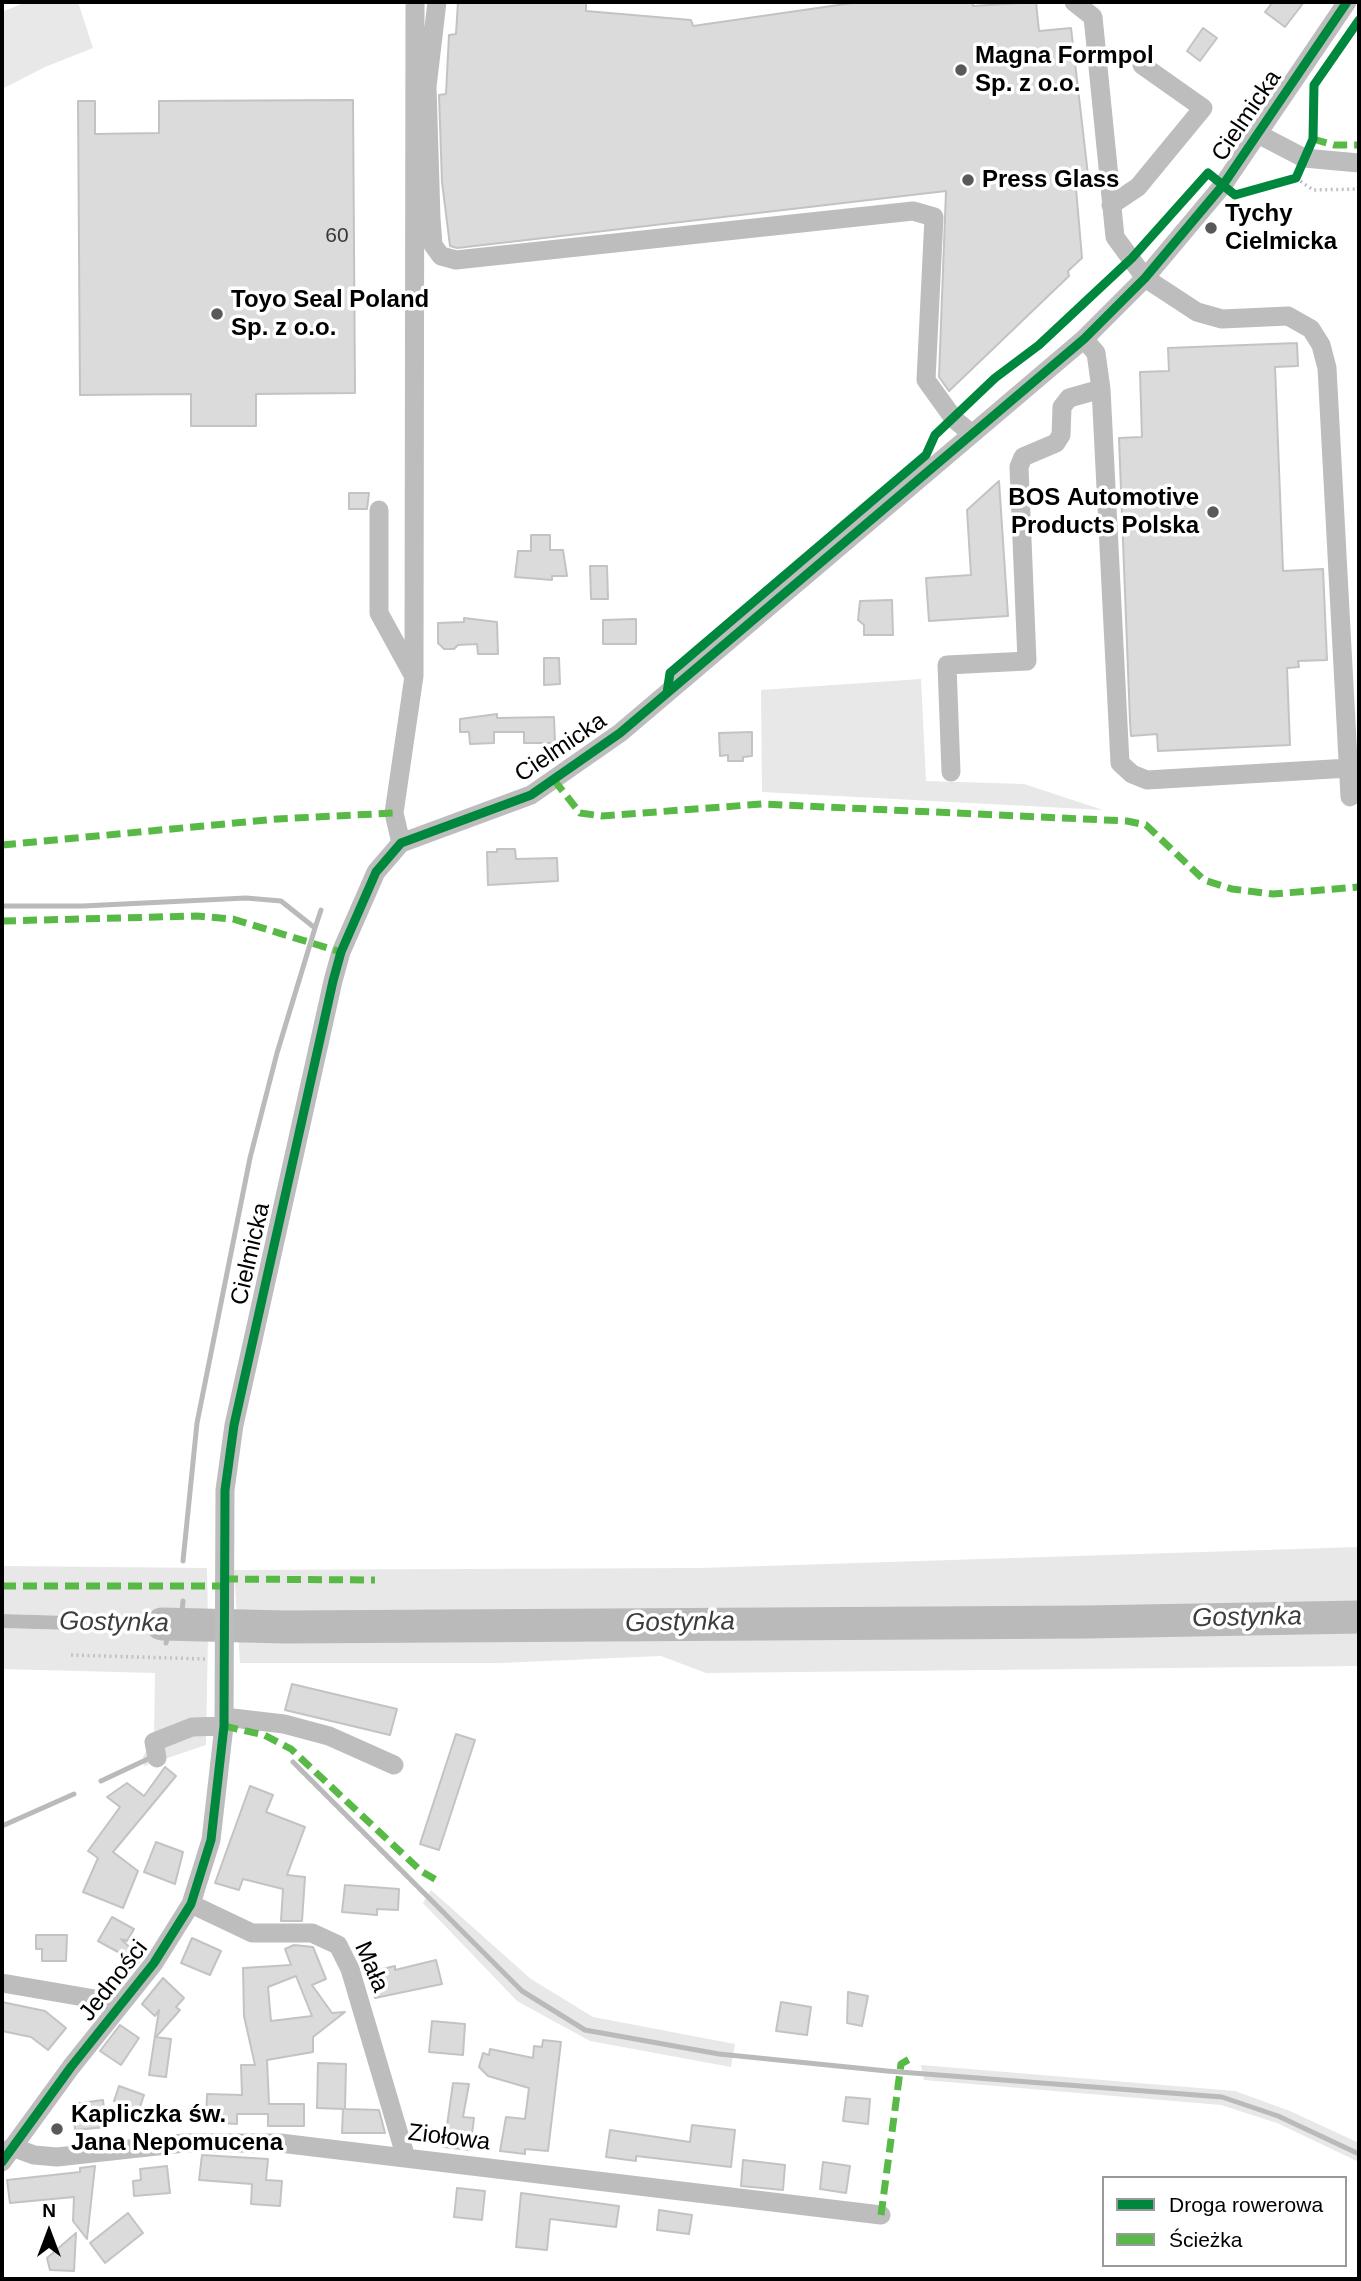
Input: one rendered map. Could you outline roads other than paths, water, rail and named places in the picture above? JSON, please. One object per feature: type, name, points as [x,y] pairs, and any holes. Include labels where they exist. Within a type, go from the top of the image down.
[{"type":"street","points":[[401,843],[394,813],[414,676],[415,2]]},
{"type":"street","points":[[437,2],[427,87],[433,245],[441,256],[456,260],[913,211],[934,217],[926,380],[954,419],[972,434]]},
{"type":"street","points":[[1074,2],[1093,17],[1115,237],[1145,278],[1197,312],[1222,319],[1288,316],[1299,319],[1311,329],[1321,345],[1327,368],[1350,797]]},
{"type":"street","name":"Cielmicka","points":[[217,1803],[224,1721],[225,1490],[234,1425],[333,981],[341,952],[376,872],[401,843],[531,795],[620,733],[1084,339],[1145,278],[1223,185],[1347,2]]},
{"type":"street","points":[[1111,205],[1138,187],[1203,108],[1142,65]]},
{"type":"street","points":[[1258,134],[1304,159],[1359,163]]},
{"type":"street","points":[[1084,339],[1096,353],[1101,389],[1120,763],[1132,774],[1147,780],[1349,768]]},
{"type":"street","points":[[951,772],[947,665],[1027,661],[1019,467],[1023,457],[1056,443],[1061,435],[1062,407],[1069,398],[1101,389]]},
{"type":"street","points":[[379,510],[379,612],[414,676]]},
{"type":"street","points":[[157,1758],[154,1742],[192,1727],[224,1721],[284,1724],[329,1736],[394,1765]]},
{"type":"street","name":"Jedności","points":[[7,2154],[154,1964],[191,1904],[211,1840],[217,1803]]},
{"type":"street","name":"Mała","points":[[191,1904],[246,1932],[312,1933],[338,1945],[350,1969],[406,2158]]},
{"type":"street","points":[[2,1983],[95,1999],[117,2009]]},
{"type":"street","name":"Ziołowa","points":[[7,2154],[57,2157],[225,2141],[280,2143],[881,2215]]},
{"type":"water","points":[[2,1614],[208,1620],[208,1634],[2,1628]]},
{"type":"waterway","points":[[2,906],[83,906],[246,898],[281,901],[315,928],[277,1053],[250,1158],[197,1423],[183,1561]]},
{"type":"waterway","points":[[315,928],[321,910]]},
{"type":"waterway","points":[[181,1624],[183,1601]]},
{"type":"waterway","name":"Gostynka","points":[[162,1624],[286,1627],[1087,1622],[1359,1617]]},
{"type":"waterway","points":[[166,1643],[170,1626]]},
{"type":"waterway","points":[[101,1781],[150,1758]]},
{"type":"waterway","points":[[293,1762],[522,1991],[585,2030],[719,2054],[887,2071],[1222,2097],[1278,2116],[1359,2154]]},
{"type":"waterway","points":[[2,1826],[74,1794]]},
{"type":"place","name":"Magna Formpol Sp. z o.o.","points":[[961,70]]},
{"type":"place","name":"Press Glass","points":[[968,180]]},
{"type":"place","name":"Tychy Cielmicka","points":[[1211,228]]},
{"type":"place","name":"Toyo Seal Poland Sp. z o.o.","points":[[217,314]]},
{"type":"place","name":"BOS Automotive Products Polska","points":[[1213,512]]},
{"type":"place","name":"Kapliczka św. Jana Nepomucena","points":[[57,2129]]}]
